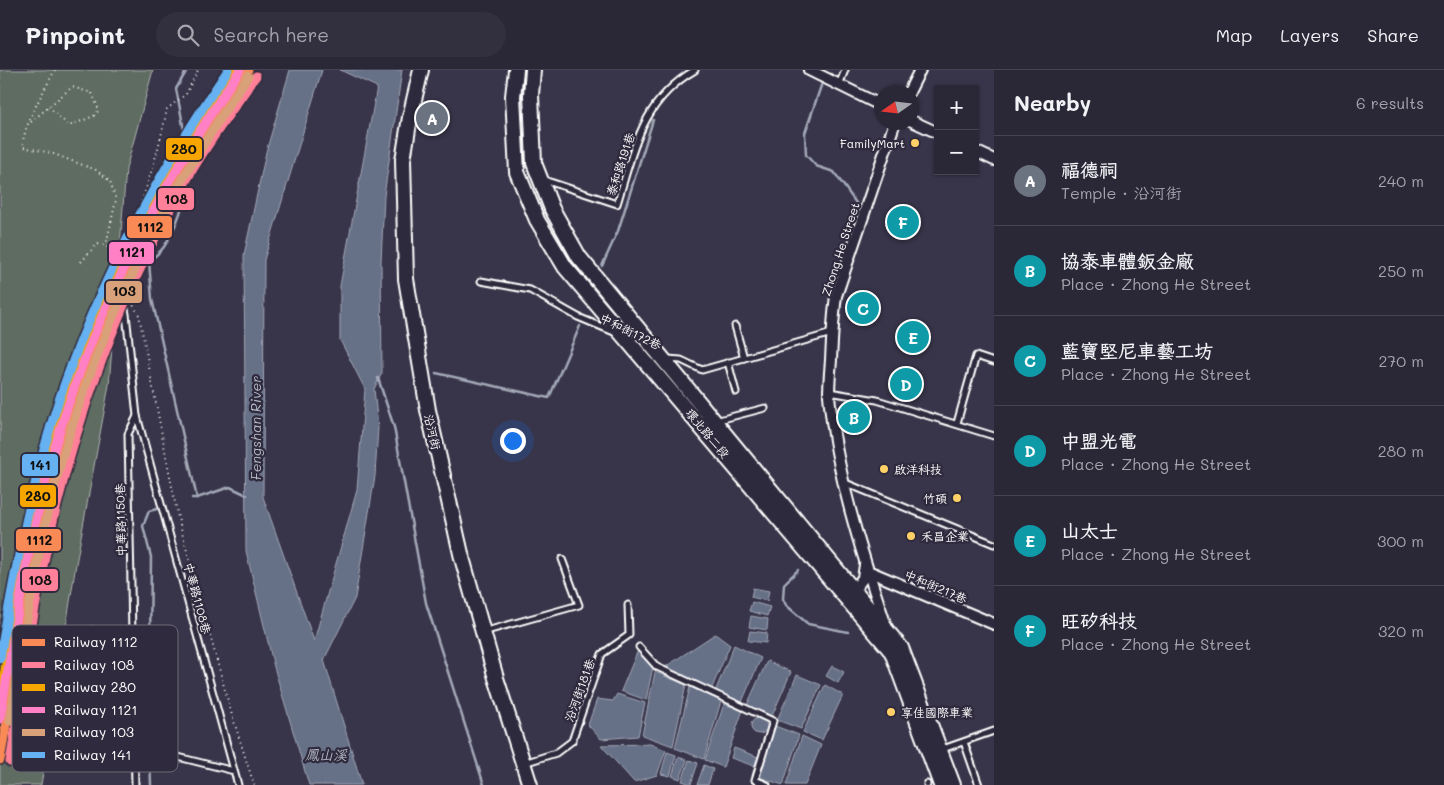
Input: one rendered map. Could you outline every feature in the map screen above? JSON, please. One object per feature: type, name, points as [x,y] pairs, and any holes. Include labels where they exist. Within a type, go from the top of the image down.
[{"type":"street","name":"沿河街","points":[[421,70],[410,117],[404,160],[406,279],[428,410],[462,558],[482,633],[530,785]]},
{"type":"street","name":"環北路二段","points":[[516,70],[513,96],[517,172],[537,220],[565,267],[864,600],[888,630],[901,648],[953,785]]},
{"type":"street","name":"環北路二段","points":[[533,70],[531,96],[534,164],[552,209],[579,257],[658,356],[864,600],[892,652],[941,785]]},
{"type":"street","points":[[809,70],[874,102]]},
{"type":"street","points":[[912,85],[920,70]]},
{"type":"street","points":[[919,124],[934,131]]},
{"type":"street","name":"Zhong He Street","points":[[864,600],[867,567],[836,455],[829,392],[832,323],[836,296],[892,130]]},
{"type":"street","points":[[979,153],[994,160]]},
{"type":"street","points":[[854,590],[863,578],[867,567]]},
{"type":"street","name":"中和街217巷","points":[[867,567],[994,624]]},
{"type":"lane","name":"泰和路191巷","points":[[540,179],[617,204],[642,127],[651,109],[673,85],[695,70]]},
{"type":"lane","points":[[839,85],[845,70]]},
{"type":"lane","name":"中華路1150巷","points":[[115,257],[126,314],[137,416],[128,434],[132,625]]},
{"type":"lane","name":"中和街172巷","points":[[481,280],[530,290],[578,317],[626,337],[658,356],[671,360],[681,360],[702,370],[833,333]]},
{"type":"lane","points":[[735,326],[744,358]]},
{"type":"lane","points":[[957,423],[976,356],[994,362]]},
{"type":"lane","points":[[728,362],[736,392]]},
{"type":"lane","points":[[829,392],[877,400],[957,423],[994,436]]},
{"type":"lane","points":[[714,421],[765,408]]},
{"type":"lane","name":"中華路1108巷","points":[[137,416],[238,785]]},
{"type":"lane","points":[[843,482],[994,544]]},
{"type":"lane","points":[[482,633],[579,605],[562,559]]},
{"type":"lane","name":"沿河街181巷","points":[[524,763],[556,753],[572,741],[602,654],[628,635],[628,605]]},
{"type":"lane","points":[[640,646],[657,667],[774,721],[755,780],[768,785]]},
{"type":"lane","points":[[940,751],[994,731]]},
{"type":"lane","points":[[964,742],[979,785]]},
{"type":"lane","points":[[178,757],[234,771]]},
{"type":"lane","name":"中華路1150巷","points":[[135,772],[135,785]]},
{"type":"path","points":[[55,70],[22,140],[23,147],[51,153],[96,170],[110,181],[116,200],[106,245]]},
{"type":"path","points":[[81,262],[96,244],[106,245],[115,257],[128,234],[155,162],[166,109],[186,94],[198,70]]},
{"type":"path","points":[[29,124],[72,87],[92,93],[99,110],[94,116],[69,126],[49,107]]},
{"type":"path","points":[[129,298],[139,315],[178,518],[231,712],[254,785]]},
{"type":"green space","points":[[0,70],[153,70],[126,169],[109,385],[66,625],[12,625],[12,772],[43,772],[41,785],[0,785]]},
{"type":"water","name":"鳳山溪","points":[[290,70],[322,70],[264,260],[263,497],[314,641],[357,490],[365,389],[340,340],[340,286],[377,87],[340,70],[402,70],[384,196],[381,262],[382,373],[374,389],[378,427],[375,476],[355,598],[324,660],[362,785],[309,785],[274,667],[246,551],[244,255],[266,152]]},
{"type":"water","points":[[753,588],[769,591],[767,601],[751,597]]},
{"type":"water","points":[[752,602],[770,607],[767,616],[749,611]]},
{"type":"water","points":[[751,616],[768,619],[767,630],[749,627]]},
{"type":"water","points":[[750,631],[767,633],[766,643],[748,641]]},
{"type":"water","points":[[715,634],[730,645],[711,690],[665,667]]},
{"type":"water","points":[[734,645],[761,658],[742,702],[715,692]]},
{"type":"water","points":[[638,650],[653,667],[646,700],[621,691]]},
{"type":"water","points":[[767,661],[791,672],[772,716],[747,705]]},
{"type":"water","points":[[832,666],[844,672],[838,683],[826,676]]},
{"type":"water","points":[[655,672],[686,685],[673,746],[642,735]]},
{"type":"water","points":[[797,675],[821,685],[801,729],[777,720]]},
{"type":"water","points":[[825,685],[843,695],[822,740],[803,732]]},
{"type":"water","points":[[690,687],[721,701],[704,759],[675,748]]},
{"type":"water","points":[[617,694],[645,703],[638,736],[601,739],[588,725],[597,699],[613,701]]},
{"type":"water","points":[[724,704],[743,710],[723,767],[705,760]]},
{"type":"water","points":[[756,718],[762,718],[767,723],[765,732],[756,734],[751,729],[751,723]]},
{"type":"water","points":[[775,726],[799,735],[783,785],[759,777]]},
{"type":"water","points":[[802,736],[821,745],[805,785],[786,785]]},
{"type":"water","points":[[650,744],[666,750],[657,775],[634,782],[601,745]]},
{"type":"water","points":[[734,748],[758,757],[754,766],[731,758]]},
{"type":"water","points":[[667,752],[676,755],[670,776],[661,774]]},
{"type":"water","points":[[678,757],[687,760],[680,779],[672,776]]},
{"type":"water","points":[[689,760],[698,763],[691,784],[682,781]]},
{"type":"water","points":[[704,765],[713,769],[708,785],[697,785]]},
{"type":"waterway","points":[[187,70],[176,89],[186,142],[187,176],[185,193],[181,211],[167,242],[162,250],[149,261],[152,299],[197,498],[192,498]]},
{"type":"waterway","points":[[822,83],[805,133],[806,155],[816,166],[834,172],[856,203]]},
{"type":"waterway","points":[[602,266],[618,231],[653,120]]},
{"type":"waterway","points":[[436,373],[549,398],[580,326]]},
{"type":"waterway","points":[[378,378],[394,427],[426,603],[484,785]]},
{"type":"waterway","points":[[197,498],[230,487],[247,495]]},
{"type":"waterway","points":[[150,625],[151,557],[143,526],[149,511],[157,509]]},
{"type":"waterway","points":[[798,570],[784,584],[783,599],[786,605],[808,624],[848,632]]},
{"type":"waterway","points":[[151,772],[151,785]]},
{"type":"rail line","name":"141","points":[[0,658],[35,482],[51,425],[85,331],[104,285],[149,197],[200,112],[228,70]]},
{"type":"rail line","name":"280","points":[[13,625],[22,571],[43,476],[68,393],[86,344],[106,296],[152,204],[206,114],[236,70]]},
{"type":"rail line","name":"1121","points":[[15,625],[33,535],[50,463],[77,379],[95,332],[137,242],[161,198],[186,154],[240,70]]},
{"type":"rail line","name":"1112","points":[[22,625],[42,525],[61,448],[84,376],[112,305],[162,204],[213,120],[248,70]]},
{"type":"rail line","name":"103","points":[[26,625],[60,465],[87,381],[105,335],[125,290],[170,202],[194,159],[248,76]]},
{"type":"rail line","name":"108","points":[[32,625],[56,509],[80,422],[110,338],[167,215],[221,125],[256,76]]},
{"type":"rail line","name":"280","points":[[0,700],[12,630]]},
{"type":"rail line","name":"1121","points":[[0,719],[12,646]]},
{"type":"rail line","name":"1112","points":[[0,760],[12,688]]},
{"type":"rail line","name":"103","points":[[10,721],[12,709]]},
{"type":"rail line","name":"108","points":[[10,762],[12,749]]},
{"type":"place","name":"福德祠","points":[[432,118]]},
{"type":"place","name":"FamilyMart","points":[[915,143]]},
{"type":"place","name":"旺矽科技","points":[[903,222]]},
{"type":"place","name":"藍寶堅尼車藝工坊","points":[[863,308]]},
{"type":"place","name":"山太士","points":[[913,337]]},
{"type":"place","name":"中盟光電","points":[[906,384]]},
{"type":"place","name":"協泰車體鈑金廠","points":[[854,417]]},
{"type":"place","name":"啟洋科技","points":[[884,469]]},
{"type":"place","name":"竹碩","points":[[957,498]]},
{"type":"place","name":"禾昌企業","points":[[911,536]]},
{"type":"place","name":"享佳國際車業","points":[[891,712]]},
{"type":"water label","name":"Fengshan River","points":[[255,428]]}]
